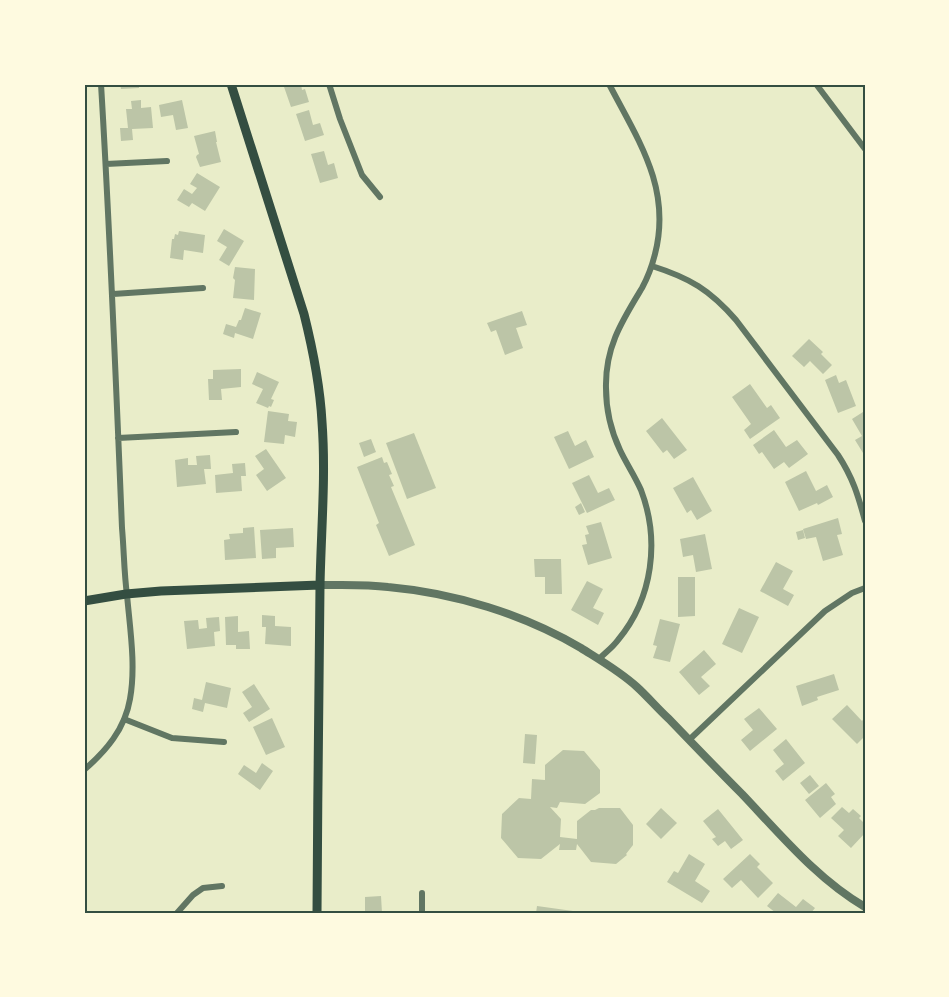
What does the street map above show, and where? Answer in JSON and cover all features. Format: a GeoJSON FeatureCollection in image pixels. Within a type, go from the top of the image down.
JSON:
{"type":"FeatureCollection","features":[{"type":"Feature","properties":{"kind":"main road"},"geometry":{"type":"LineString","coordinates":[[231,84],[304,314],[319,388],[323,464],[317,913]]}},
{"type":"Feature","properties":{"kind":"main road"},"geometry":{"type":"LineString","coordinates":[[84,601],[126,594],[320,585]]}},
{"type":"Feature","properties":{"kind":"street"},"geometry":{"type":"LineString","coordinates":[[84,770],[114,739],[130,701],[133,675],[126,594],[101,84]]}},
{"type":"Feature","properties":{"kind":"street"},"geometry":{"type":"LineString","coordinates":[[329,84],[362,175],[380,197]]}},
{"type":"Feature","properties":{"kind":"street"},"geometry":{"type":"LineString","coordinates":[[599,659],[618,640],[634,617],[645,593],[651,565],[652,536],[648,511],[613,433],[606,387],[608,362],[615,335],[644,285],[652,266],[659,242],[661,220],[656,180],[646,154],[609,84]]}},
{"type":"Feature","properties":{"kind":"street"},"geometry":{"type":"LineString","coordinates":[[816,84],[865,149]]}},
{"type":"Feature","properties":{"kind":"street"},"geometry":{"type":"LineString","coordinates":[[106,164],[167,160]]}},
{"type":"Feature","properties":{"kind":"street"},"geometry":{"type":"LineString","coordinates":[[652,266],[675,273],[693,282],[725,306],[838,455],[858,492],[865,521]]}},
{"type":"Feature","properties":{"kind":"street"},"geometry":{"type":"LineString","coordinates":[[112,294],[203,288]]}},
{"type":"Feature","properties":{"kind":"street"},"geometry":{"type":"LineString","coordinates":[[118,438],[236,432]]}},
{"type":"Feature","properties":{"kind":"street"},"geometry":{"type":"LineString","coordinates":[[320,585],[388,586],[465,600],[498,610],[567,640],[637,686],[809,863],[850,898],[865,907]]}},
{"type":"Feature","properties":{"kind":"street"},"geometry":{"type":"LineString","coordinates":[[689,740],[825,610],[852,593],[865,588]]}},
{"type":"Feature","properties":{"kind":"street"},"geometry":{"type":"LineString","coordinates":[[124,719],[172,738],[224,742]]}},
{"type":"Feature","properties":{"kind":"street"},"geometry":{"type":"LineString","coordinates":[[177,913],[193,895],[203,888],[222,886]]}},
{"type":"Feature","properties":{"kind":"street"},"geometry":{"type":"LineString","coordinates":[[422,893],[422,913]]}},
{"type":"Feature","properties":{"kind":"building"},"geometry":{"type":"Polygon","coordinates":[[[120,84],[139,84],[139,88],[121,89],[120,84]]]}},
{"type":"Feature","properties":{"kind":"building"},"geometry":{"type":"Polygon","coordinates":[[[283,84],[301,84],[309,102],[291,107],[283,84]]]}},
{"type":"Feature","properties":{"kind":"building"},"geometry":{"type":"Polygon","coordinates":[[[141,100],[141,108],[151,107],[153,128],[132,129],[133,140],[121,141],[120,128],[128,128],[126,109],[132,109],[131,101],[141,100]]]}},
{"type":"Feature","properties":{"kind":"building"},"geometry":{"type":"Polygon","coordinates":[[[182,100],[188,128],[176,130],[173,115],[161,117],[159,105],[182,100]]]}},
{"type":"Feature","properties":{"kind":"building"},"geometry":{"type":"Polygon","coordinates":[[[309,110],[313,125],[320,123],[324,135],[305,141],[296,114],[309,110]]]}},
{"type":"Feature","properties":{"kind":"building"},"geometry":{"type":"Polygon","coordinates":[[[215,131],[221,162],[200,167],[196,157],[199,154],[194,136],[215,131]]]}},
{"type":"Feature","properties":{"kind":"building"},"geometry":{"type":"Polygon","coordinates":[[[324,151],[328,165],[334,163],[338,178],[320,183],[311,154],[324,151]]]}},
{"type":"Feature","properties":{"kind":"building"},"geometry":{"type":"Polygon","coordinates":[[[197,173],[220,187],[205,211],[192,203],[189,207],[177,200],[184,189],[192,194],[197,188],[190,184],[197,173]]]}},
{"type":"Feature","properties":{"kind":"building"},"geometry":{"type":"Polygon","coordinates":[[[224,229],[244,241],[229,266],[219,260],[227,247],[217,241],[224,229]]]}},
{"type":"Feature","properties":{"kind":"building"},"geometry":{"type":"Polygon","coordinates":[[[179,231],[205,235],[203,253],[184,250],[183,260],[170,258],[172,239],[175,234],[178,235],[179,231]]]}},
{"type":"Feature","properties":{"kind":"building"},"geometry":{"type":"Polygon","coordinates":[[[235,267],[255,269],[254,300],[233,298],[235,267]]]}},
{"type":"Feature","properties":{"kind":"building"},"geometry":{"type":"Polygon","coordinates":[[[245,308],[261,313],[253,339],[235,333],[234,338],[223,334],[226,324],[236,327],[245,308]]]}},
{"type":"Feature","properties":{"kind":"building"},"geometry":{"type":"Polygon","coordinates":[[[522,311],[527,325],[516,328],[523,348],[505,355],[496,330],[491,332],[487,323],[522,311]]]}},
{"type":"Feature","properties":{"kind":"building"},"geometry":{"type":"Polygon","coordinates":[[[809,339],[823,352],[821,354],[832,365],[823,374],[810,361],[804,367],[792,356],[809,339]]]}},
{"type":"Feature","properties":{"kind":"building"},"geometry":{"type":"Polygon","coordinates":[[[241,369],[241,387],[221,389],[222,400],[209,400],[208,379],[213,379],[213,370],[241,369]]]}},
{"type":"Feature","properties":{"kind":"building"},"geometry":{"type":"Polygon","coordinates":[[[257,372],[279,382],[271,399],[274,400],[271,407],[256,403],[263,389],[252,384],[257,372]]]}},
{"type":"Feature","properties":{"kind":"building"},"geometry":{"type":"Polygon","coordinates":[[[836,375],[839,383],[846,380],[856,406],[838,413],[825,380],[836,375]]]}},
{"type":"Feature","properties":{"kind":"building"},"geometry":{"type":"Polygon","coordinates":[[[750,384],[767,408],[771,405],[780,418],[750,439],[744,430],[751,424],[732,397],[750,384]]]}},
{"type":"Feature","properties":{"kind":"building"},"geometry":{"type":"Polygon","coordinates":[[[268,411],[289,414],[288,421],[297,422],[295,437],[285,435],[284,444],[264,442],[268,411]]]}},
{"type":"Feature","properties":{"kind":"building"},"geometry":{"type":"Polygon","coordinates":[[[863,412],[865,415],[865,452],[863,453],[855,440],[862,436],[852,419],[863,412]]]}},
{"type":"Feature","properties":{"kind":"building"},"geometry":{"type":"Polygon","coordinates":[[[662,418],[687,450],[674,459],[667,450],[663,453],[646,431],[662,418]]]}},
{"type":"Feature","properties":{"kind":"building"},"geometry":{"type":"Polygon","coordinates":[[[774,430],[786,447],[797,440],[808,454],[789,468],[784,462],[774,469],[762,452],[759,454],[753,445],[774,430]]]}},
{"type":"Feature","properties":{"kind":"building"},"geometry":{"type":"Polygon","coordinates":[[[568,431],[575,446],[586,440],[594,457],[569,469],[554,437],[568,431]]]}},
{"type":"Feature","properties":{"kind":"building"},"geometry":{"type":"Polygon","coordinates":[[[414,433],[436,488],[407,499],[386,443],[414,433]]]}},
{"type":"Feature","properties":{"kind":"building"},"geometry":{"type":"Polygon","coordinates":[[[371,439],[376,452],[364,457],[359,443],[371,439]]]}},
{"type":"Feature","properties":{"kind":"building"},"geometry":{"type":"Polygon","coordinates":[[[266,449],[286,478],[267,491],[256,475],[264,469],[255,456],[266,449]]]}},
{"type":"Feature","properties":{"kind":"building"},"geometry":{"type":"Polygon","coordinates":[[[210,455],[211,469],[204,469],[206,484],[177,487],[175,460],[188,458],[188,465],[197,465],[196,456],[210,455]]]}},
{"type":"Feature","properties":{"kind":"building"},"geometry":{"type":"Polygon","coordinates":[[[382,457],[392,474],[389,475],[394,486],[391,487],[415,545],[389,556],[357,467],[382,457]]]}},
{"type":"Feature","properties":{"kind":"building"},"geometry":{"type":"Polygon","coordinates":[[[245,463],[246,476],[241,476],[242,491],[216,493],[215,475],[233,473],[232,464],[245,463]]]}},
{"type":"Feature","properties":{"kind":"building"},"geometry":{"type":"Polygon","coordinates":[[[806,471],[816,491],[827,485],[833,497],[799,511],[785,482],[806,471]]]}},
{"type":"Feature","properties":{"kind":"building"},"geometry":{"type":"Polygon","coordinates":[[[589,475],[598,493],[609,488],[615,500],[587,513],[572,483],[589,475]]]}},
{"type":"Feature","properties":{"kind":"building"},"geometry":{"type":"Polygon","coordinates":[[[693,477],[712,511],[697,520],[691,510],[687,513],[673,488],[693,477]]]}},
{"type":"Feature","properties":{"kind":"building"},"geometry":{"type":"Polygon","coordinates":[[[581,503],[585,512],[579,515],[575,507],[581,503]]]}},
{"type":"Feature","properties":{"kind":"building"},"geometry":{"type":"Polygon","coordinates":[[[838,518],[842,534],[837,535],[843,555],[823,561],[816,537],[806,539],[803,529],[838,518]]]}},
{"type":"Feature","properties":{"kind":"building"},"geometry":{"type":"Polygon","coordinates":[[[601,522],[612,558],[588,565],[582,545],[587,544],[585,535],[589,534],[586,526],[601,522]]]}},
{"type":"Feature","properties":{"kind":"building"},"geometry":{"type":"Polygon","coordinates":[[[254,527],[256,558],[225,560],[224,540],[230,539],[229,534],[243,533],[243,528],[254,527]]]}},
{"type":"Feature","properties":{"kind":"building"},"geometry":{"type":"Polygon","coordinates":[[[293,528],[294,547],[276,548],[276,558],[262,559],[260,530],[293,528]]]}},
{"type":"Feature","properties":{"kind":"building"},"geometry":{"type":"Polygon","coordinates":[[[803,530],[805,538],[798,540],[796,532],[803,530]]]}},
{"type":"Feature","properties":{"kind":"building"},"geometry":{"type":"Polygon","coordinates":[[[705,534],[712,569],[696,572],[693,555],[683,557],[680,539],[705,534]]]}},
{"type":"Feature","properties":{"kind":"building"},"geometry":{"type":"Polygon","coordinates":[[[534,559],[561,559],[562,594],[545,594],[545,577],[535,577],[534,559]]]}},
{"type":"Feature","properties":{"kind":"building"},"geometry":{"type":"Polygon","coordinates":[[[776,562],[793,571],[783,589],[794,595],[788,606],[760,591],[776,562]]]}},
{"type":"Feature","properties":{"kind":"building"},"geometry":{"type":"Polygon","coordinates":[[[678,577],[695,577],[695,616],[678,617],[678,577]]]}},
{"type":"Feature","properties":{"kind":"building"},"geometry":{"type":"Polygon","coordinates":[[[587,581],[603,589],[593,608],[604,613],[598,625],[571,610],[587,581]]]}},
{"type":"Feature","properties":{"kind":"building"},"geometry":{"type":"Polygon","coordinates":[[[739,608],[759,617],[742,653],[722,644],[739,608]]]}},
{"type":"Feature","properties":{"kind":"building"},"geometry":{"type":"Polygon","coordinates":[[[262,615],[275,616],[275,626],[291,627],[291,646],[265,644],[266,627],[262,627],[262,615]]]}},
{"type":"Feature","properties":{"kind":"building"},"geometry":{"type":"Polygon","coordinates":[[[238,616],[238,632],[249,631],[250,649],[236,649],[236,645],[226,645],[225,617],[238,616]]]}},
{"type":"Feature","properties":{"kind":"building"},"geometry":{"type":"Polygon","coordinates":[[[219,617],[220,631],[214,632],[215,646],[187,649],[184,621],[198,620],[199,629],[207,628],[206,618],[219,617]]]}},
{"type":"Feature","properties":{"kind":"building"},"geometry":{"type":"Polygon","coordinates":[[[660,619],[680,624],[670,662],[653,658],[657,646],[653,645],[660,619]]]}},
{"type":"Feature","properties":{"kind":"building"},"geometry":{"type":"Polygon","coordinates":[[[704,650],[716,664],[701,677],[710,686],[699,695],[679,672],[704,650]]]}},
{"type":"Feature","properties":{"kind":"building"},"geometry":{"type":"Polygon","coordinates":[[[834,674],[839,690],[817,697],[818,700],[802,706],[796,686],[834,674]]]}},
{"type":"Feature","properties":{"kind":"building"},"geometry":{"type":"Polygon","coordinates":[[[206,682],[231,688],[227,708],[205,703],[203,712],[192,709],[194,698],[202,700],[206,682]]]}},
{"type":"Feature","properties":{"kind":"building"},"geometry":{"type":"Polygon","coordinates":[[[254,684],[270,709],[249,722],[243,713],[252,707],[242,692],[254,684]]]}},
{"type":"Feature","properties":{"kind":"building"},"geometry":{"type":"Polygon","coordinates":[[[847,705],[862,721],[865,717],[865,736],[857,744],[832,719],[847,705]]]}},
{"type":"Feature","properties":{"kind":"building"},"geometry":{"type":"Polygon","coordinates":[[[759,708],[777,729],[750,751],[741,740],[753,730],[744,719],[759,708]]]}},
{"type":"Feature","properties":{"kind":"building"},"geometry":{"type":"Polygon","coordinates":[[[272,718],[285,747],[266,755],[253,727],[272,718]]]}},
{"type":"Feature","properties":{"kind":"building"},"geometry":{"type":"Polygon","coordinates":[[[525,734],[537,735],[535,764],[523,763],[525,734]]]}},
{"type":"Feature","properties":{"kind":"building"},"geometry":{"type":"Polygon","coordinates":[[[786,739],[805,763],[783,781],[775,771],[784,764],[773,750],[786,739]]]}},
{"type":"Feature","properties":{"kind":"building"},"geometry":{"type":"Polygon","coordinates":[[[563,750],[584,751],[600,770],[600,793],[585,804],[560,802],[557,808],[550,807],[561,819],[560,837],[577,839],[577,821],[591,810],[620,808],[633,825],[633,845],[627,855],[616,864],[591,862],[577,844],[576,850],[559,850],[560,844],[541,859],[518,858],[501,838],[502,814],[519,798],[531,799],[532,779],[545,780],[545,765],[563,750]]]}},
{"type":"Feature","properties":{"kind":"building"},"geometry":{"type":"Polygon","coordinates":[[[262,763],[273,771],[260,790],[238,774],[244,765],[256,773],[262,763]]]}},
{"type":"Feature","properties":{"kind":"building"},"geometry":{"type":"Polygon","coordinates":[[[810,775],[819,786],[809,794],[800,783],[810,775]]]}},
{"type":"Feature","properties":{"kind":"building"},"geometry":{"type":"Polygon","coordinates":[[[826,783],[835,794],[831,797],[836,804],[820,818],[805,800],[826,783]]]}},
{"type":"Feature","properties":{"kind":"building"},"geometry":{"type":"Polygon","coordinates":[[[842,807],[849,813],[853,809],[861,816],[859,818],[865,824],[865,833],[851,848],[838,836],[844,830],[831,818],[842,807]]]}},
{"type":"Feature","properties":{"kind":"building"},"geometry":{"type":"Polygon","coordinates":[[[661,808],[677,823],[661,839],[646,824],[661,808]]]}},
{"type":"Feature","properties":{"kind":"building"},"geometry":{"type":"Polygon","coordinates":[[[718,809],[743,840],[731,849],[725,841],[718,846],[712,839],[716,837],[703,821],[718,809]]]}},
{"type":"Feature","properties":{"kind":"building"},"geometry":{"type":"Polygon","coordinates":[[[689,854],[705,864],[695,881],[710,891],[702,903],[667,882],[674,871],[678,873],[689,854]]]}},
{"type":"Feature","properties":{"kind":"building"},"geometry":{"type":"Polygon","coordinates":[[[750,854],[760,864],[757,867],[773,883],[758,898],[741,880],[732,888],[723,879],[750,854]]]}},
{"type":"Feature","properties":{"kind":"building"},"geometry":{"type":"Polygon","coordinates":[[[778,893],[796,907],[803,899],[815,908],[811,913],[776,913],[767,906],[778,893]]]}},
{"type":"Feature","properties":{"kind":"building"},"geometry":{"type":"Polygon","coordinates":[[[381,896],[382,913],[365,913],[365,897],[381,896]]]}},
{"type":"Feature","properties":{"kind":"building"},"geometry":{"type":"Polygon","coordinates":[[[537,906],[573,911],[573,913],[536,913],[537,906]]]}}]}
